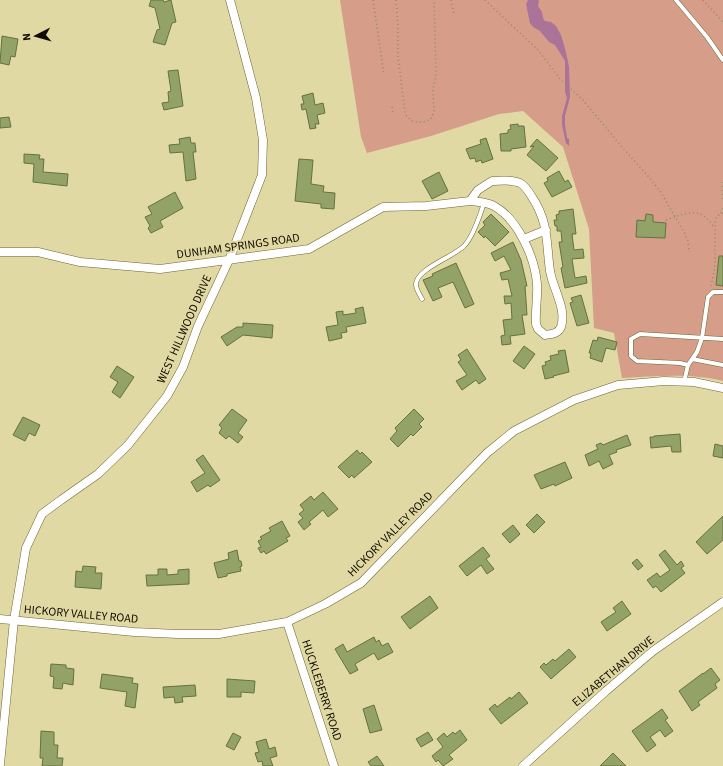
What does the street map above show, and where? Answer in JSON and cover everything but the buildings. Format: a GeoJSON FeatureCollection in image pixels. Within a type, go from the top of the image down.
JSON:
{"type":"FeatureCollection","features":[{"type":"Feature","properties":{"kind":"street","name":"WEST HILLWOOD DRIVE"},"geometry":{"type":"LineString","coordinates":[[0,764],[14,620],[26,548],[42,514],[98,474],[128,445],[167,396],[183,366],[198,326],[229,260],[262,175],[263,140],[256,98],[230,0]]}},
{"type":"Feature","properties":{"kind":"street"},"geometry":{"type":"LineString","coordinates":[[470,201],[478,190],[492,182],[510,181],[520,183],[537,204],[546,230],[524,239]]}},
{"type":"Feature","properties":{"kind":"street","name":"DUNHAM SPRINGS ROAD"},"geometry":{"type":"LineString","coordinates":[[0,252],[38,252],[80,262],[160,269],[309,248],[383,207],[426,206],[470,201],[484,203],[502,212],[524,239],[533,262],[537,285],[535,315],[536,324],[538,329],[545,335],[554,334],[560,330],[562,323],[562,311],[554,289],[550,270],[546,230]]}},
{"type":"Feature","properties":{"kind":"street","name":"HICKORY VALLEY ROAD"},"geometry":{"type":"LineString","coordinates":[[0,619],[134,632],[178,634],[219,634],[287,622],[325,604],[361,583],[486,453],[514,431],[574,400],[618,386],[664,381],[694,382],[723,388]]}},
{"type":"Feature","properties":{"kind":"street","name":"ELIZABETHAN DRIVE"},"geometry":{"type":"LineString","coordinates":[[523,766],[650,654],[723,602]]}},
{"type":"Feature","properties":{"kind":"street","name":"HUCKLEBERRY ROAD"},"geometry":{"type":"LineString","coordinates":[[287,622],[334,766]]}},
{"type":"Feature","properties":{"kind":"lane"},"geometry":{"type":"LineString","coordinates":[[676,0],[707,37],[723,60]]}},
{"type":"Feature","properties":{"kind":"lane"},"geometry":{"type":"LineString","coordinates":[[422,299],[416,284],[417,279],[423,272],[465,246],[478,220],[484,203]]}},
{"type":"Feature","properties":{"kind":"lane"},"geometry":{"type":"LineString","coordinates":[[684,382],[688,365],[697,352],[702,338],[708,297],[713,292],[723,292]]}},
{"type":"Feature","properties":{"kind":"lane"},"geometry":{"type":"LineString","coordinates":[[688,365],[680,363],[637,361],[631,356],[631,339],[640,334],[723,339]]}},
{"type":"Feature","properties":{"kind":"lane"},"geometry":{"type":"LineString","coordinates":[[692,360],[723,365]]}},
{"type":"Feature","properties":{"kind":"path"},"geometry":{"type":"LineString","coordinates":[[373,0],[384,76]]}},
{"type":"Feature","properties":{"kind":"path"},"geometry":{"type":"LineString","coordinates":[[396,0],[398,56],[405,113],[409,119],[418,122],[431,119],[434,111],[433,90],[436,74],[436,59],[434,0]]}},
{"type":"Feature","properties":{"kind":"path"},"geometry":{"type":"LineString","coordinates":[[451,0],[454,14]]}},
{"type":"Feature","properties":{"kind":"path"},"geometry":{"type":"LineString","coordinates":[[485,0],[538,50],[552,68],[648,176],[660,191],[684,232],[688,241],[689,250]]}},
{"type":"Feature","properties":{"kind":"path"},"geometry":{"type":"LineString","coordinates":[[703,0],[723,22]]}},
{"type":"Feature","properties":{"kind":"path"},"geometry":{"type":"LineString","coordinates":[[392,107],[393,114]]}},
{"type":"Feature","properties":{"kind":"path"},"geometry":{"type":"LineString","coordinates":[[723,182],[723,199]]}},
{"type":"Feature","properties":{"kind":"path"},"geometry":{"type":"LineString","coordinates":[[708,297],[715,267],[714,228],[717,216],[722,213],[723,208]]}},
{"type":"Feature","properties":{"kind":"path"},"geometry":{"type":"LineString","coordinates":[[666,220],[686,213],[700,213],[708,218],[714,228]]}},
{"type":"Feature","properties":{"kind":"shaded area"},"geometry":{"type":"Polygon","coordinates":[[[340,0],[723,0],[723,381],[711,378],[686,376],[622,378],[614,333],[594,328],[589,229],[563,147],[523,111],[499,114],[431,136],[367,153],[361,137],[340,0]]]}},
{"type":"Feature","properties":{"kind":"shaded area"},"geometry":{"type":"Polygon","coordinates":[[[528,0],[539,0],[538,6],[542,12],[543,18],[545,21],[551,22],[556,26],[561,35],[566,52],[569,67],[570,97],[565,116],[565,125],[567,138],[569,139],[569,146],[566,143],[562,125],[562,116],[567,98],[565,92],[565,61],[555,45],[549,42],[540,31],[533,27],[530,23],[526,4],[528,0]]]}}]}
